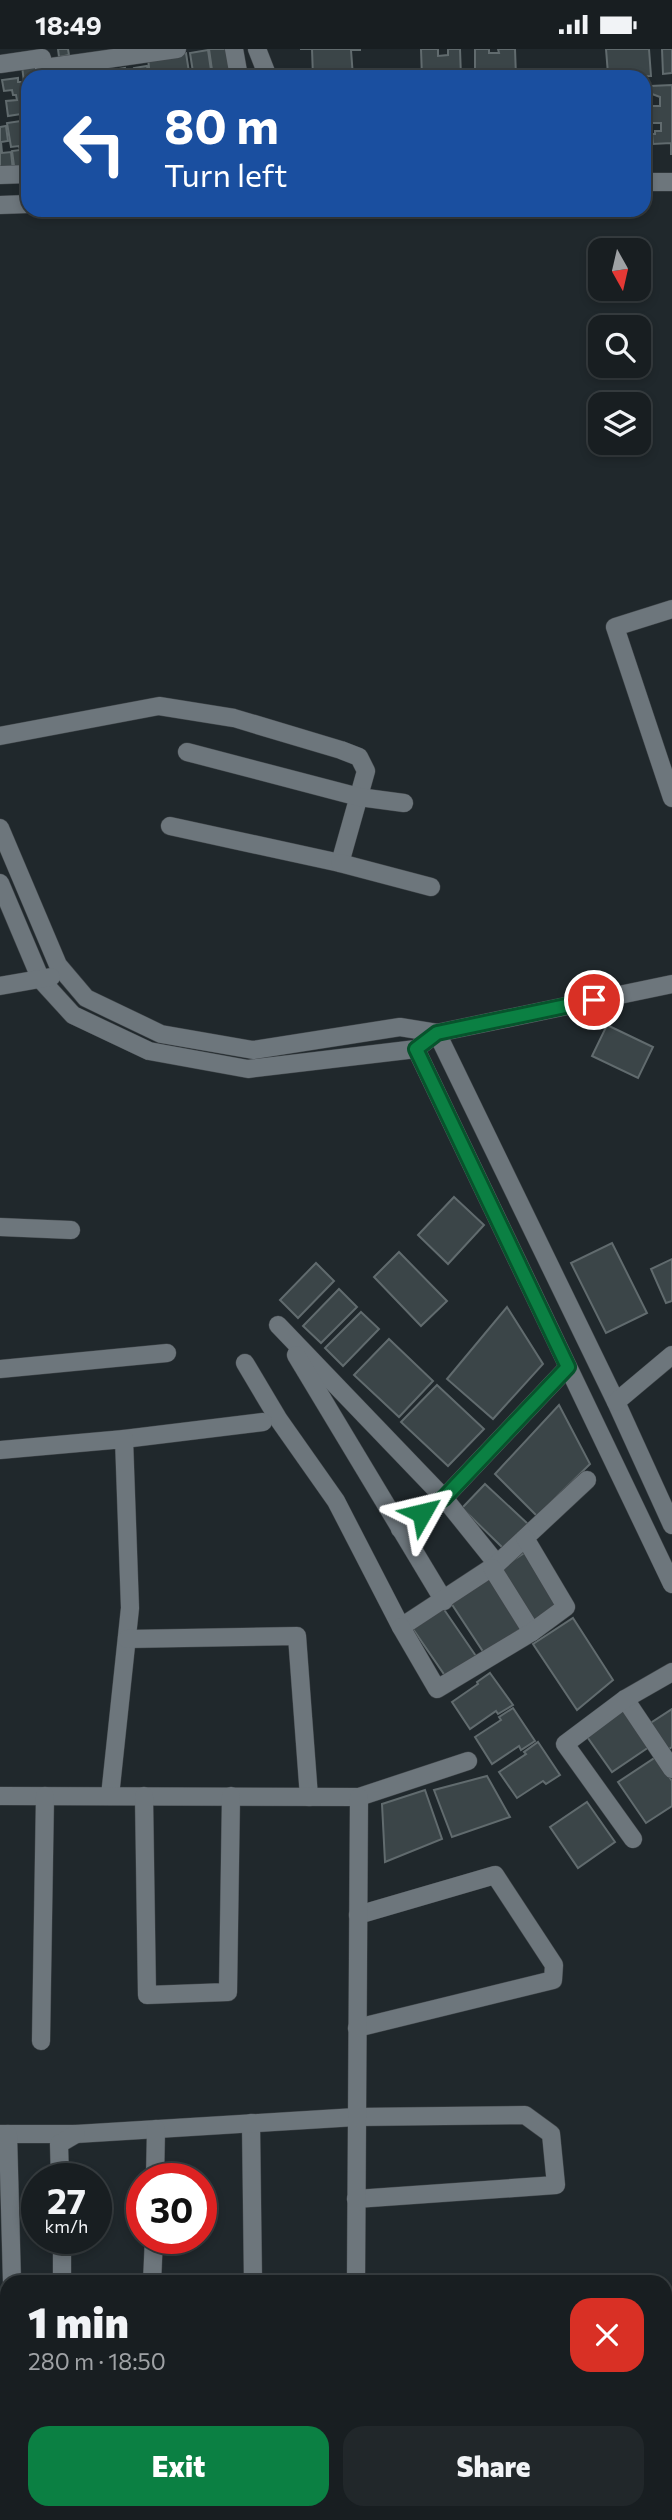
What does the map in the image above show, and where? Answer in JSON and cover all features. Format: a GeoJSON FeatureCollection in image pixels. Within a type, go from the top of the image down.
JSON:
{"type":"FeatureCollection","features":[{"type":"Feature","properties":{"kind":"street"},"geometry":{"type":"LineString","coordinates":[[0,64],[43,63],[177,49]]}},
{"type":"Feature","properties":{"kind":"street"},"geometry":{"type":"LineString","coordinates":[[234,49],[238,70]]}},
{"type":"Feature","properties":{"kind":"street"},"geometry":{"type":"LineString","coordinates":[[257,49],[265,70]]}},
{"type":"Feature","properties":{"kind":"street"},"geometry":{"type":"LineString","coordinates":[[0,175],[21,174]]}},
{"type":"Feature","properties":{"kind":"street"},"geometry":{"type":"LineString","coordinates":[[651,182],[672,181]]}},
{"type":"Feature","properties":{"kind":"street"},"geometry":{"type":"LineString","coordinates":[[0,205],[21,204]]}},
{"type":"Feature","properties":{"kind":"street"},"geometry":{"type":"LineString","coordinates":[[672,609],[615,627],[672,798]]}},
{"type":"Feature","properties":{"kind":"street"},"geometry":{"type":"LineString","coordinates":[[0,736],[159,706],[234,718],[341,750],[359,757],[366,771],[340,863]]}},
{"type":"Feature","properties":{"kind":"street"},"geometry":{"type":"LineString","coordinates":[[187,752],[359,797],[404,803]]}},
{"type":"Feature","properties":{"kind":"street"},"geometry":{"type":"LineString","coordinates":[[170,826],[340,863],[431,887]]}},
{"type":"Feature","properties":{"kind":"street"},"geometry":{"type":"LineString","coordinates":[[0,828],[58,965],[86,998],[160,1034],[253,1050],[400,1027],[437,1033],[672,984]]}},
{"type":"Feature","properties":{"kind":"street"},"geometry":{"type":"LineString","coordinates":[[0,883],[41,980],[73,1015],[149,1051],[248,1069],[416,1049],[437,1033]]}},
{"type":"Feature","properties":{"kind":"street"},"geometry":{"type":"LineString","coordinates":[[0,986],[41,980],[64,972]]}},
{"type":"Feature","properties":{"kind":"street"},"geometry":{"type":"LineString","coordinates":[[437,1033],[616,1402],[672,1525]]}},
{"type":"Feature","properties":{"kind":"street"},"geometry":{"type":"LineString","coordinates":[[416,1049],[672,1584]]}},
{"type":"Feature","properties":{"kind":"street"},"geometry":{"type":"LineString","coordinates":[[0,1227],[71,1230]]}},
{"type":"Feature","properties":{"kind":"street"},"geometry":{"type":"LineString","coordinates":[[443,1601],[278,1325],[444,1498],[495,1566],[532,1632]]}},
{"type":"Feature","properties":{"kind":"street"},"geometry":{"type":"LineString","coordinates":[[0,1369],[167,1353]]}},
{"type":"Feature","properties":{"kind":"street"},"geometry":{"type":"LineString","coordinates":[[616,1402],[672,1355]]}},
{"type":"Feature","properties":{"kind":"street"},"geometry":{"type":"LineString","coordinates":[[245,1363],[279,1419],[337,1501],[401,1627],[437,1689],[532,1632],[566,1607],[525,1538]]}},
{"type":"Feature","properties":{"kind":"street"},"geometry":{"type":"LineString","coordinates":[[400,1529],[444,1498],[568,1367]]}},
{"type":"Feature","properties":{"kind":"street"},"geometry":{"type":"LineString","coordinates":[[0,1450],[124,1439],[263,1422]]}},
{"type":"Feature","properties":{"kind":"street"},"geometry":{"type":"LineString","coordinates":[[110,1796],[130,1608],[124,1439]]}},
{"type":"Feature","properties":{"kind":"street"},"geometry":{"type":"LineString","coordinates":[[401,1627],[495,1566],[587,1480]]}},
{"type":"Feature","properties":{"kind":"street"},"geometry":{"type":"LineString","coordinates":[[127,1639],[297,1636],[309,1797]]}},
{"type":"Feature","properties":{"kind":"street"},"geometry":{"type":"LineString","coordinates":[[633,1839],[565,1744],[625,1699],[672,1672]]}},
{"type":"Feature","properties":{"kind":"street"},"geometry":{"type":"LineString","coordinates":[[625,1699],[672,1769]]}},
{"type":"Feature","properties":{"kind":"street"},"geometry":{"type":"LineString","coordinates":[[0,1795],[359,1797],[468,1761]]}},
{"type":"Feature","properties":{"kind":"street"},"geometry":{"type":"LineString","coordinates":[[41,2041],[45,1796]]}},
{"type":"Feature","properties":{"kind":"street"},"geometry":{"type":"LineString","coordinates":[[144,1796],[147,1995],[228,1992],[231,1797]]}},
{"type":"Feature","properties":{"kind":"street"},"geometry":{"type":"LineString","coordinates":[[356,2275],[359,1797]]}},
{"type":"Feature","properties":{"kind":"street"},"geometry":{"type":"LineString","coordinates":[[357,2028],[553,1980],[554,1965],[495,1875],[358,1915]]}},
{"type":"Feature","properties":{"kind":"street"},"geometry":{"type":"LineString","coordinates":[[12,2275],[4,2134],[76,2134],[356,2117],[525,2115],[551,2134],[556,2185],[356,2199]]}},
{"type":"Feature","properties":{"kind":"street"},"geometry":{"type":"LineString","coordinates":[[251,2123],[253,2275]]}},
{"type":"Feature","properties":{"kind":"street"},"geometry":{"type":"LineString","coordinates":[[155,2163],[156,2129]]}},
{"type":"Feature","properties":{"kind":"street"},"geometry":{"type":"LineString","coordinates":[[60,2163],[59,2144],[76,2134]]}},
{"type":"Feature","properties":{"kind":"street"},"geometry":{"type":"LineString","coordinates":[[62,2254],[62,2275]]}},
{"type":"Feature","properties":{"kind":"street"},"geometry":{"type":"LineString","coordinates":[[152,2275],[153,2254]]}},
{"type":"Feature","properties":{"kind":"building"},"geometry":{"type":"Polygon","coordinates":[[[58,49],[68,49],[69,55],[59,57],[58,49]]]}},
{"type":"Feature","properties":{"kind":"building"},"geometry":{"type":"Polygon","coordinates":[[[209,49],[232,49],[236,70],[212,70],[209,49]]]}},
{"type":"Feature","properties":{"kind":"building"},"geometry":{"type":"Polygon","coordinates":[[[312,49],[360,49],[351,50],[352,70],[313,70],[312,49]]]}},
{"type":"Feature","properties":{"kind":"building"},"geometry":{"type":"Polygon","coordinates":[[[421,49],[438,49],[438,56],[448,55],[448,49],[460,49],[461,70],[422,70],[421,49]]]}},
{"type":"Feature","properties":{"kind":"building"},"geometry":{"type":"Polygon","coordinates":[[[475,49],[489,49],[489,53],[499,53],[498,49],[515,49],[516,70],[475,70],[475,49]]]}},
{"type":"Feature","properties":{"kind":"building"},"geometry":{"type":"Polygon","coordinates":[[[606,49],[649,49],[651,70],[608,70],[606,49]]]}},
{"type":"Feature","properties":{"kind":"building"},"geometry":{"type":"Polygon","coordinates":[[[662,49],[672,49],[672,73],[663,74],[662,49]]]}},
{"type":"Feature","properties":{"kind":"building"},"geometry":{"type":"Polygon","coordinates":[[[208,50],[211,70],[193,70],[190,53],[208,50]]]}},
{"type":"Feature","properties":{"kind":"building"},"geometry":{"type":"Polygon","coordinates":[[[186,53],[189,70],[149,70],[148,58],[186,53]]]}},
{"type":"Feature","properties":{"kind":"building"},"geometry":{"type":"Polygon","coordinates":[[[41,63],[42,70],[22,70],[22,66],[41,63]]]}},
{"type":"Feature","properties":{"kind":"building"},"geometry":{"type":"Polygon","coordinates":[[[147,66],[148,70],[134,70],[147,66]]]}},
{"type":"Feature","properties":{"kind":"building"},"geometry":{"type":"Polygon","coordinates":[[[18,78],[18,82],[21,82],[21,114],[8,116],[6,101],[17,100],[12,90],[4,91],[2,80],[18,78]]]}},
{"type":"Feature","properties":{"kind":"building"},"geometry":{"type":"Polygon","coordinates":[[[672,85],[672,154],[671,143],[653,144],[652,134],[661,131],[661,123],[651,123],[651,106],[660,106],[660,97],[652,94],[651,86],[672,85]]]}},
{"type":"Feature","properties":{"kind":"building"},"geometry":{"type":"Polygon","coordinates":[[[21,121],[21,172],[15,173],[12,151],[20,150],[19,146],[11,147],[7,123],[21,121]]]}},
{"type":"Feature","properties":{"kind":"building"},"geometry":{"type":"Polygon","coordinates":[[[6,126],[8,141],[1,142],[2,153],[11,152],[13,171],[0,173],[0,127],[6,126]]]}},
{"type":"Feature","properties":{"kind":"building"},"geometry":{"type":"Polygon","coordinates":[[[607,1025],[653,1047],[638,1078],[592,1056],[607,1025]]]}},
{"type":"Feature","properties":{"kind":"building"},"geometry":{"type":"Polygon","coordinates":[[[454,1197],[484,1225],[448,1264],[418,1235],[454,1197]]]}},
{"type":"Feature","properties":{"kind":"building"},"geometry":{"type":"Polygon","coordinates":[[[612,1243],[647,1313],[606,1333],[571,1263],[612,1243]]]}},
{"type":"Feature","properties":{"kind":"building"},"geometry":{"type":"Polygon","coordinates":[[[399,1252],[447,1301],[421,1326],[374,1277],[399,1252]]]}},
{"type":"Feature","properties":{"kind":"building"},"geometry":{"type":"Polygon","coordinates":[[[672,1259],[672,1301],[666,1303],[651,1269],[672,1259]]]}},
{"type":"Feature","properties":{"kind":"building"},"geometry":{"type":"Polygon","coordinates":[[[316,1263],[334,1281],[298,1318],[280,1300],[316,1263]]]}},
{"type":"Feature","properties":{"kind":"building"},"geometry":{"type":"Polygon","coordinates":[[[339,1289],[357,1307],[321,1343],[303,1326],[339,1289]]]}},
{"type":"Feature","properties":{"kind":"building"},"geometry":{"type":"Polygon","coordinates":[[[507,1307],[543,1364],[493,1419],[447,1379],[507,1307]]]}},
{"type":"Feature","properties":{"kind":"building"},"geometry":{"type":"Polygon","coordinates":[[[361,1312],[379,1329],[343,1366],[325,1348],[361,1312]]]}},
{"type":"Feature","properties":{"kind":"building"},"geometry":{"type":"Polygon","coordinates":[[[389,1339],[433,1381],[399,1417],[354,1375],[389,1339]]]}},
{"type":"Feature","properties":{"kind":"building"},"geometry":{"type":"Polygon","coordinates":[[[437,1385],[484,1429],[448,1466],[401,1422],[437,1385]]]}},
{"type":"Feature","properties":{"kind":"building"},"geometry":{"type":"Polygon","coordinates":[[[559,1405],[590,1464],[537,1516],[495,1474],[559,1405]]]}},
{"type":"Feature","properties":{"kind":"building"},"geometry":{"type":"Polygon","coordinates":[[[485,1484],[528,1524],[504,1549],[462,1508],[485,1484]]]}},
{"type":"Feature","properties":{"kind":"building"},"geometry":{"type":"Polygon","coordinates":[[[529,1550],[564,1601],[533,1621],[498,1570],[529,1550]]]}},
{"type":"Feature","properties":{"kind":"building"},"geometry":{"type":"Polygon","coordinates":[[[489,1578],[522,1628],[484,1653],[451,1603],[489,1578]]]}},
{"type":"Feature","properties":{"kind":"building"},"geometry":{"type":"Polygon","coordinates":[[[443,1608],[478,1659],[448,1680],[413,1629],[443,1608]]]}},
{"type":"Feature","properties":{"kind":"building"},"geometry":{"type":"Polygon","coordinates":[[[573,1618],[613,1680],[577,1710],[533,1644],[573,1618]]]}},
{"type":"Feature","properties":{"kind":"building"},"geometry":{"type":"Polygon","coordinates":[[[490,1673],[513,1705],[498,1714],[496,1711],[470,1729],[452,1702],[490,1673]]]}},
{"type":"Feature","properties":{"kind":"building"},"geometry":{"type":"Polygon","coordinates":[[[621,1706],[649,1747],[612,1772],[583,1731],[621,1706]]]}},
{"type":"Feature","properties":{"kind":"building"},"geometry":{"type":"Polygon","coordinates":[[[513,1708],[535,1741],[521,1750],[519,1746],[492,1764],[475,1737],[501,1720],[499,1717],[513,1708]]]}},
{"type":"Feature","properties":{"kind":"building"},"geometry":{"type":"Polygon","coordinates":[[[672,1709],[672,1747],[667,1750],[649,1724],[672,1709]]]}},
{"type":"Feature","properties":{"kind":"building"},"geometry":{"type":"Polygon","coordinates":[[[538,1742],[560,1775],[546,1784],[543,1781],[517,1798],[499,1772],[526,1754],[524,1752],[538,1742]]]}},
{"type":"Feature","properties":{"kind":"building"},"geometry":{"type":"Polygon","coordinates":[[[656,1757],[672,1781],[672,1806],[646,1823],[618,1782],[656,1757]]]}},
{"type":"Feature","properties":{"kind":"building"},"geometry":{"type":"Polygon","coordinates":[[[487,1776],[510,1817],[452,1837],[434,1790],[487,1776]]]}},
{"type":"Feature","properties":{"kind":"building"},"geometry":{"type":"Polygon","coordinates":[[[425,1790],[442,1839],[385,1862],[382,1804],[425,1790]]]}},
{"type":"Feature","properties":{"kind":"building"},"geometry":{"type":"Polygon","coordinates":[[[587,1802],[615,1842],[578,1868],[550,1827],[587,1802]]]}},
{"type":"Feature","properties":{"kind":"route"},"geometry":{"type":"LineString","coordinates":[[422,1513],[444,1498],[568,1367],[416,1049],[437,1033],[594,1000]]}}]}
